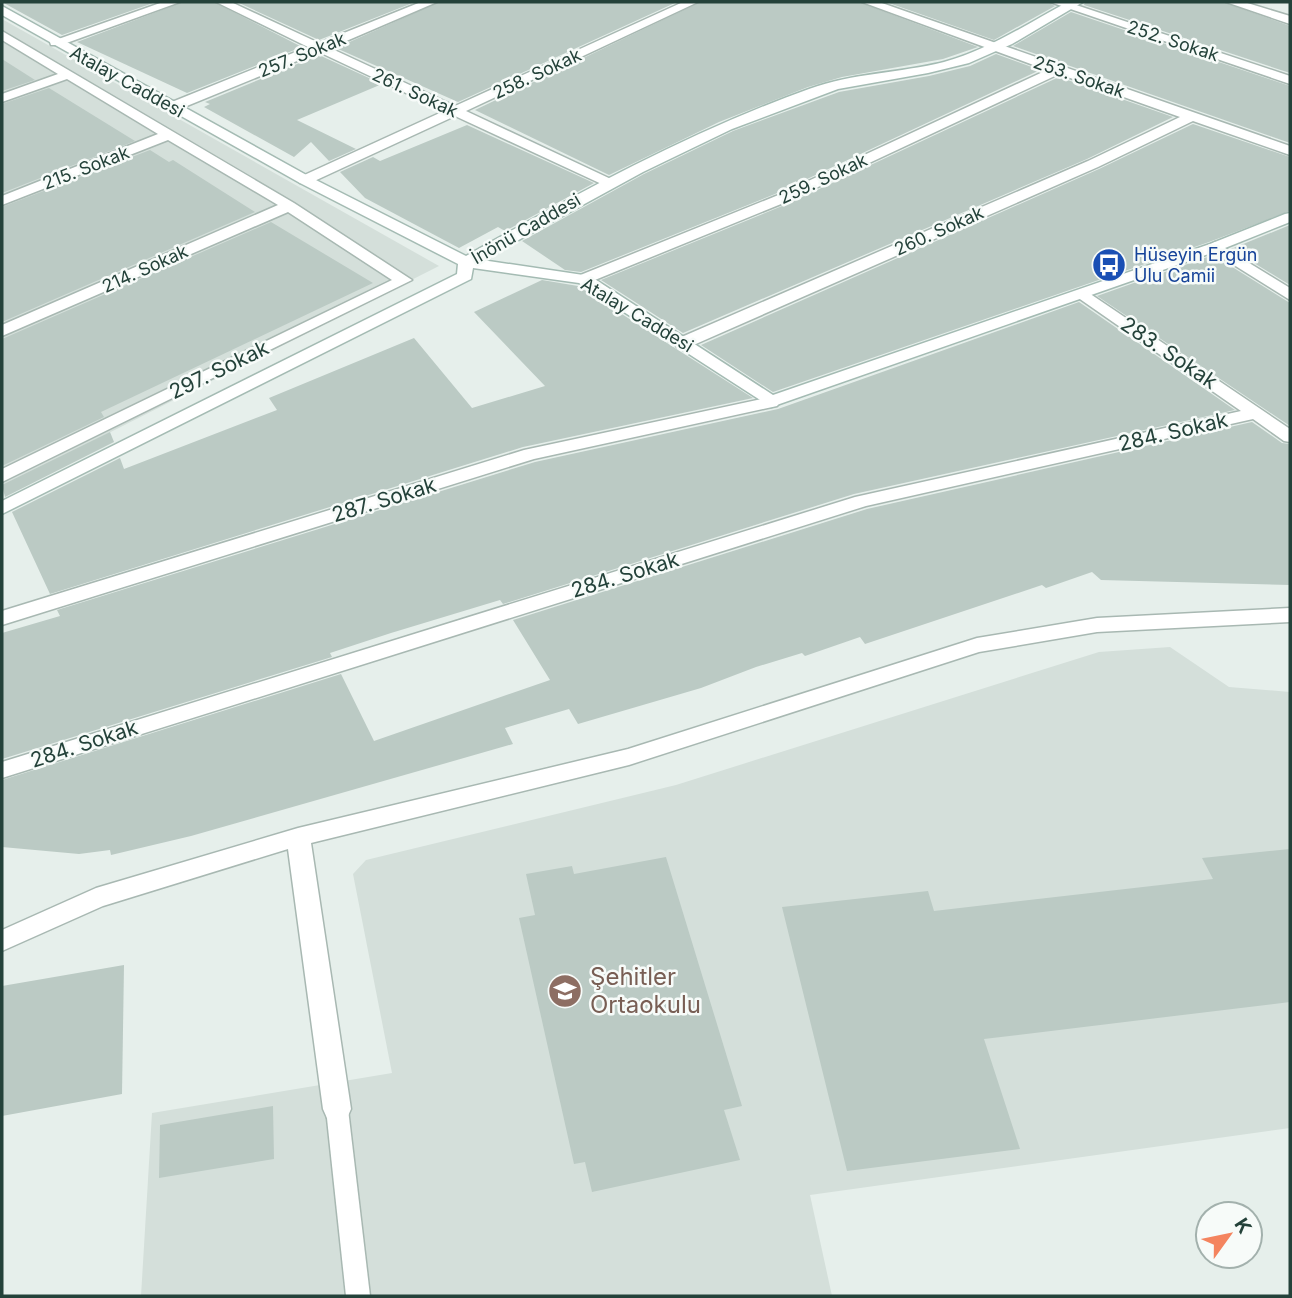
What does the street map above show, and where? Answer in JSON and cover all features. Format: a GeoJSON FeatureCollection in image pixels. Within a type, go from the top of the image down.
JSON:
{"type":"FeatureCollection","features":[{"type":"Feature","properties":{"kind":"street"},"geometry":{"type":"LineString","coordinates":[[56,42],[174,2]]}},
{"type":"Feature","properties":{"kind":"street","name":"261. Sokak"},"geometry":{"type":"LineString","coordinates":[[222,2],[608,183]]}},
{"type":"Feature","properties":{"kind":"street","name":"257. Sokak"},"geometry":{"type":"LineString","coordinates":[[172,107],[431,2]]}},
{"type":"Feature","properties":{"kind":"street","name":"258. Sokak"},"geometry":{"type":"LineString","coordinates":[[304,180],[692,2]]}},
{"type":"Feature","properties":{"kind":"street","name":"253. Sokak"},"geometry":{"type":"LineString","coordinates":[[868,2],[1290,151]]}},
{"type":"Feature","properties":{"kind":"street"},"geometry":{"type":"LineString","coordinates":[[1232,2],[1290,20]]}},
{"type":"Feature","properties":{"kind":"street","name":"İnönü Caddesi"},"geometry":{"type":"LineString","coordinates":[[2,508],[466,276],[466,262],[608,183],[705,136],[821,89],[928,70],[964,60],[994,48],[1067,3]]}},
{"type":"Feature","properties":{"kind":"street","name":"252. Sokak"},"geometry":{"type":"LineString","coordinates":[[1067,3],[1290,80]]}},
{"type":"Feature","properties":{"kind":"street","name":"Atalay Caddesi"},"geometry":{"type":"LineString","coordinates":[[2,10],[304,180],[466,262],[584,279],[771,402]]}},
{"type":"Feature","properties":{"kind":"street"},"geometry":{"type":"LineString","coordinates":[[2,35],[289,206]]}},
{"type":"Feature","properties":{"kind":"street","name":"259. Sokak"},"geometry":{"type":"LineString","coordinates":[[584,279],[780,199],[1057,70]]}},
{"type":"Feature","properties":{"kind":"street"},"geometry":{"type":"LineString","coordinates":[[2,99],[67,75]]}},
{"type":"Feature","properties":{"kind":"street","name":"260. Sokak"},"geometry":{"type":"LineString","coordinates":[[683,342],[1093,164],[1193,116]]}},
{"type":"Feature","properties":{"kind":"street","name":"215. Sokak"},"geometry":{"type":"LineString","coordinates":[[2,201],[170,134]]}},
{"type":"Feature","properties":{"kind":"street","name":"297. Sokak"},"geometry":{"type":"LineString","coordinates":[[2,476],[404,280],[289,206]]}},
{"type":"Feature","properties":{"kind":"street","name":"214. Sokak"},"geometry":{"type":"LineString","coordinates":[[2,331],[289,206]]}},
{"type":"Feature","properties":{"kind":"street"},"geometry":{"type":"LineString","coordinates":[[771,402],[1215,247],[1290,217]]}},
{"type":"Feature","properties":{"kind":"street"},"geometry":{"type":"LineString","coordinates":[[1215,247],[1290,295]]}},
{"type":"Feature","properties":{"kind":"street","name":"283. Sokak"},"geometry":{"type":"LineString","coordinates":[[1083,294],[1290,436]]}},
{"type":"Feature","properties":{"kind":"street","name":"287. Sokak"},"geometry":{"type":"LineString","coordinates":[[2,618],[530,454],[771,402]]}},
{"type":"Feature","properties":{"kind":"street","name":"284. Sokak"},"geometry":{"type":"LineString","coordinates":[[2,770],[862,501],[1257,413]]}},
{"type":"Feature","properties":{"kind":"street"},"geometry":{"type":"LineString","coordinates":[[2,941],[96,898],[298,837],[629,757],[977,645],[1097,625],[1290,615]]}},
{"type":"Feature","properties":{"kind":"street"},"geometry":{"type":"LineString","coordinates":[[298,837],[337,1109]]}},
{"type":"Feature","properties":{"kind":"lane"},"geometry":{"type":"LineString","coordinates":[[337,1109],[359,1296]]}},
{"type":"Feature","properties":{"kind":"shaded area"},"geometry":{"type":"Polygon","coordinates":[[[2,19],[439,266],[2,487],[2,19]]]}},
{"type":"Feature","properties":{"kind":"shaded area"},"geometry":{"type":"Polygon","coordinates":[[[1170,647],[1229,687],[1290,692],[1290,1128],[810,1195],[832,1296],[141,1296],[152,1113],[392,1073],[353,874],[366,860],[676,785],[1099,652],[1170,647]]]}},
{"type":"Feature","properties":{"kind":"building"},"geometry":{"type":"Polygon","coordinates":[[[2,2],[156,2],[62,35],[2,2]]]}},
{"type":"Feature","properties":{"kind":"building"},"geometry":{"type":"Polygon","coordinates":[[[183,2],[214,2],[302,47],[187,93],[77,42],[183,2]]]}},
{"type":"Feature","properties":{"kind":"building"},"geometry":{"type":"Polygon","coordinates":[[[237,2],[415,2],[319,40],[237,2]]]}},
{"type":"Feature","properties":{"kind":"building"},"geometry":{"type":"Polygon","coordinates":[[[439,2],[677,2],[458,102],[336,48],[439,2]]]}},
{"type":"Feature","properties":{"kind":"building"},"geometry":{"type":"Polygon","coordinates":[[[700,2],[859,2],[978,47],[943,59],[842,77],[808,87],[719,122],[609,175],[475,110],[700,2]]]}},
{"type":"Feature","properties":{"kind":"building"},"geometry":{"type":"Polygon","coordinates":[[[886,2],[1047,2],[1055,6],[994,40],[886,2]]]}},
{"type":"Feature","properties":{"kind":"building"},"geometry":{"type":"Polygon","coordinates":[[[1085,2],[1223,2],[1290,26],[1290,73],[1084,5],[1085,2]]]}},
{"type":"Feature","properties":{"kind":"building"},"geometry":{"type":"Polygon","coordinates":[[[1071,12],[1290,86],[1290,143],[1013,46],[1071,12]]]}},
{"type":"Feature","properties":{"kind":"building"},"geometry":{"type":"Polygon","coordinates":[[[996,54],[1040,70],[775,194],[581,272],[565,270],[522,241],[644,174],[733,131],[839,92],[929,76],[970,66],[996,54]]]}},
{"type":"Feature","properties":{"kind":"building"},"geometry":{"type":"Polygon","coordinates":[[[319,55],[382,84],[297,120],[356,149],[329,161],[311,142],[294,157],[204,107],[210,104],[205,102],[319,55]]]}},
{"type":"Feature","properties":{"kind":"building"},"geometry":{"type":"Polygon","coordinates":[[[2,59],[35,80],[2,91],[2,59]]]}},
{"type":"Feature","properties":{"kind":"building"},"geometry":{"type":"Polygon","coordinates":[[[1059,77],[1173,117],[1087,159],[683,333],[601,280],[787,204],[1059,77]]]}},
{"type":"Feature","properties":{"kind":"building"},"geometry":{"type":"Polygon","coordinates":[[[49,88],[135,141],[2,193],[2,104],[49,88]]]}},
{"type":"Feature","properties":{"kind":"building"},"geometry":{"type":"Polygon","coordinates":[[[1193,124],[1290,157],[1290,211],[1209,242],[773,392],[701,345],[1099,169],[1193,124]]]}},
{"type":"Feature","properties":{"kind":"building"},"geometry":{"type":"Polygon","coordinates":[[[467,125],[594,183],[505,231],[498,227],[459,248],[365,198],[340,172],[373,157],[380,161],[467,125]]]}},
{"type":"Feature","properties":{"kind":"building"},"geometry":{"type":"Polygon","coordinates":[[[150,150],[169,162],[173,160],[255,212],[2,322],[2,207],[150,150]]]}},
{"type":"Feature","properties":{"kind":"building"},"geometry":{"type":"Polygon","coordinates":[[[271,222],[373,283],[101,412],[104,417],[2,466],[2,339],[271,222]]]}},
{"type":"Feature","properties":{"kind":"building"},"geometry":{"type":"Polygon","coordinates":[[[1290,225],[1290,285],[1231,249],[1290,225]]]}},
{"type":"Feature","properties":{"kind":"building"},"geometry":{"type":"Polygon","coordinates":[[[1213,255],[1290,303],[1290,426],[1097,296],[1213,255]]]}},
{"type":"Feature","properties":{"kind":"building"},"geometry":{"type":"Polygon","coordinates":[[[542,280],[578,286],[753,398],[523,447],[50,594],[12,512],[120,458],[124,469],[277,410],[269,398],[414,338],[472,408],[545,386],[474,312],[542,280]]]}},
{"type":"Feature","properties":{"kind":"building"},"geometry":{"type":"Polygon","coordinates":[[[1079,302],[1235,410],[854,494],[503,604],[500,600],[391,633],[330,653],[332,657],[2,759],[2,633],[60,616],[57,610],[535,462],[778,409],[1079,302]]]}},
{"type":"Feature","properties":{"kind":"building"},"geometry":{"type":"Polygon","coordinates":[[[1252,422],[1282,443],[1290,444],[1290,585],[1101,580],[1092,572],[1046,588],[1042,585],[865,644],[860,637],[805,656],[802,653],[701,688],[578,724],[569,709],[505,728],[513,744],[191,836],[111,855],[110,850],[79,854],[2,847],[2,780],[341,674],[374,741],[550,680],[513,620],[867,509],[1252,422]]]}},
{"type":"Feature","properties":{"kind":"building"},"geometry":{"type":"Polygon","coordinates":[[[110,432],[114,442],[5,497],[2,485],[110,432]]]}},
{"type":"Feature","properties":{"kind":"building"},"geometry":{"type":"Polygon","coordinates":[[[1290,849],[1290,1002],[984,1039],[1020,1149],[847,1171],[782,907],[928,891],[934,911],[1213,879],[1202,858],[1290,849]]]}},
{"type":"Feature","properties":{"kind":"building"},"geometry":{"type":"Polygon","coordinates":[[[666,857],[742,1106],[724,1110],[740,1160],[592,1192],[585,1162],[574,1164],[519,918],[535,915],[526,874],[572,866],[574,874],[666,857]]]}},
{"type":"Feature","properties":{"kind":"building"},"geometry":{"type":"Polygon","coordinates":[[[124,965],[122,1094],[2,1116],[2,986],[124,965]]]}},
{"type":"Feature","properties":{"kind":"building"},"geometry":{"type":"Polygon","coordinates":[[[273,1106],[274,1159],[159,1178],[160,1125],[273,1106]]]}},
{"type":"Feature","properties":{"kind":"place","name":"Hüseyin Ergün Ulu Camii"},"geometry":{"type":"Point","coordinates":[1109,265]}},
{"type":"Feature","properties":{"kind":"place","name":"Şehitler Ortaokulu"},"geometry":{"type":"Point","coordinates":[565,991]}}]}
